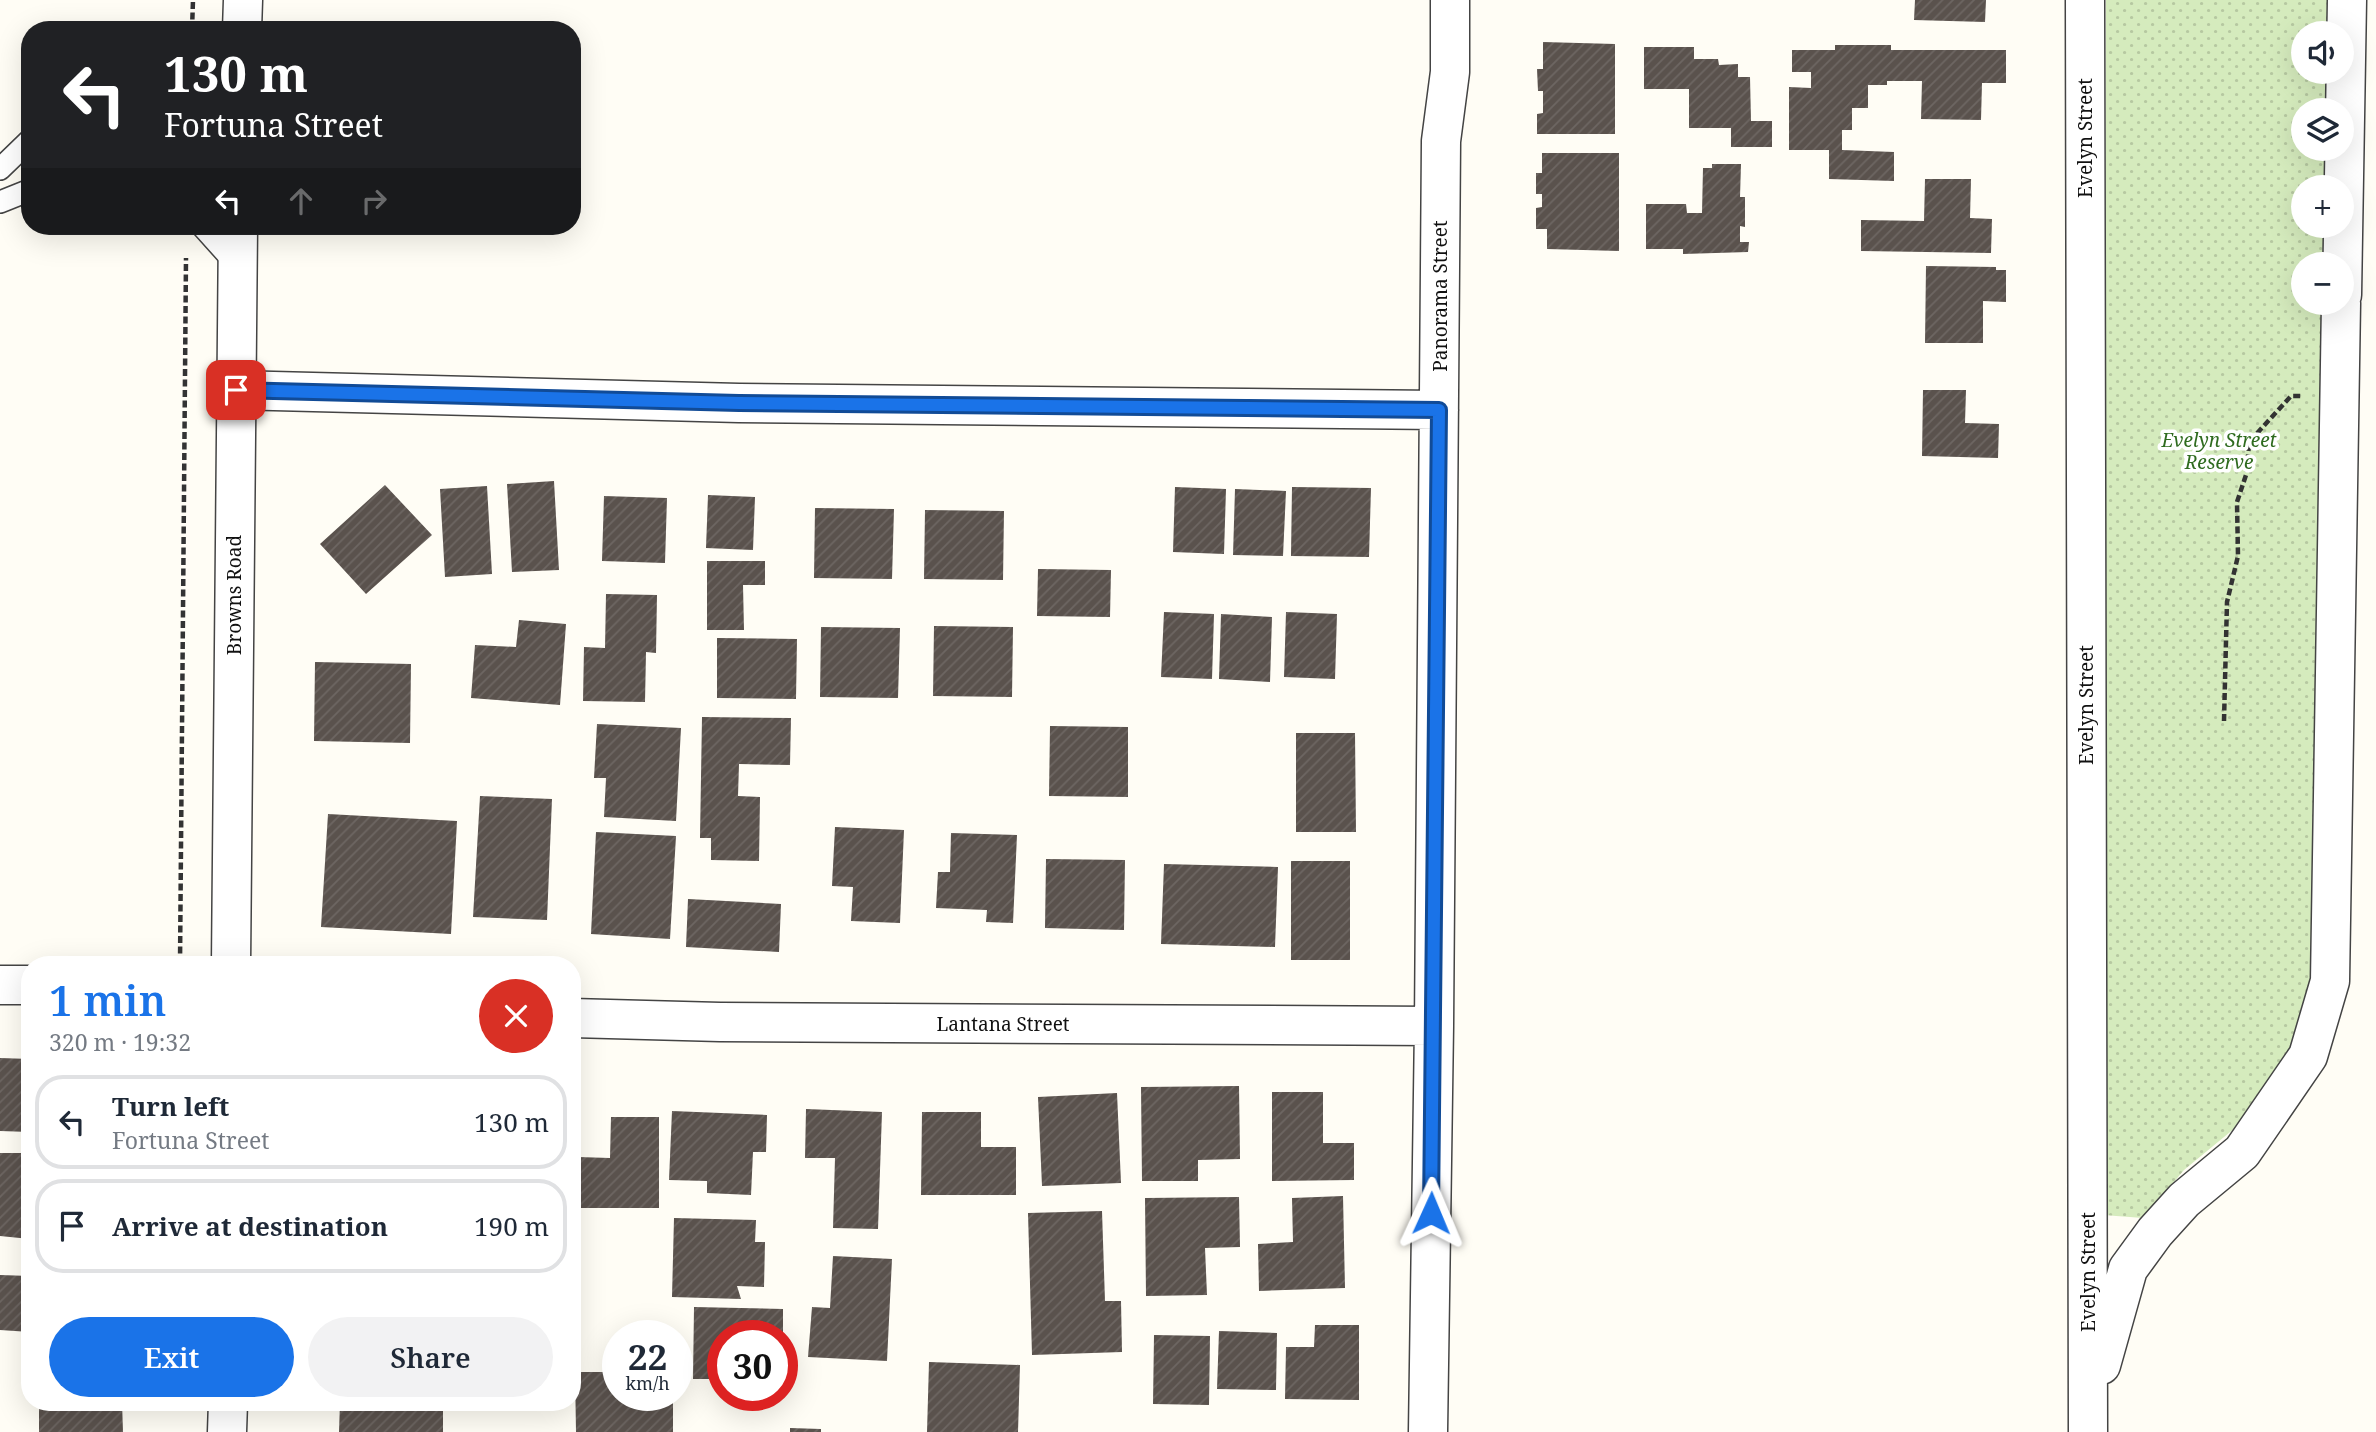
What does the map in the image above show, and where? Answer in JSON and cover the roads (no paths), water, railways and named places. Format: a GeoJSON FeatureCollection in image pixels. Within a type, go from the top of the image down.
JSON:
{"type":"FeatureCollection","features":[{"type":"Feature","properties":{"kind":"street","name":"Panorama Street"},"geometry":{"type":"LineString","coordinates":[[1428,1432],[1441,141],[1450,72],[1450,0]]}},
{"type":"Feature","properties":{"kind":"street","name":"Evelyn Street"},"geometry":{"type":"LineString","coordinates":[[2085,0],[2088,1421]]}},
{"type":"Feature","properties":{"kind":"street"},"geometry":{"type":"LineString","coordinates":[[2343,252],[2347,0]]}},
{"type":"Feature","properties":{"kind":"street","name":"Browns Road"},"geometry":{"type":"LineString","coordinates":[[231,956],[238,235]]}},
{"type":"Feature","properties":{"kind":"street","name":"Evelyn Street"},"geometry":{"type":"LineString","coordinates":[[2088,1421],[2128,1269],[2183,1200],[2242,1152],[2308,1056],[2330,981],[2341,315]]}},
{"type":"Feature","properties":{"kind":"street"},"geometry":{"type":"LineString","coordinates":[[236,390],[739,403],[1439,410]]}},
{"type":"Feature","properties":{"kind":"street"},"geometry":{"type":"LineString","coordinates":[[0,985],[21,985]]}},
{"type":"Feature","properties":{"kind":"street","name":"Lantana Street"},"geometry":{"type":"LineString","coordinates":[[581,1018],[720,1022],[1434,1026]]}},
{"type":"Feature","properties":{"kind":"street"},"geometry":{"type":"LineString","coordinates":[[228,1411],[228,1432]]}},
{"type":"Feature","properties":{"kind":"lane"},"geometry":{"type":"LineString","coordinates":[[0,149],[21,143]]}},
{"type":"Feature","properties":{"kind":"lane"},"geometry":{"type":"LineString","coordinates":[[0,169],[21,149]]}},
{"type":"Feature","properties":{"kind":"lane"},"geometry":{"type":"LineString","coordinates":[[0,202],[21,194]]}},
{"type":"Feature","properties":{"kind":"lane"},"geometry":{"type":"LineString","coordinates":[[210,235],[237,265]]}},
{"type":"Feature","properties":{"kind":"park label","name":"Evelyn Street Reserve"},"geometry":{"type":"Point","coordinates":[2219,451]}}]}
